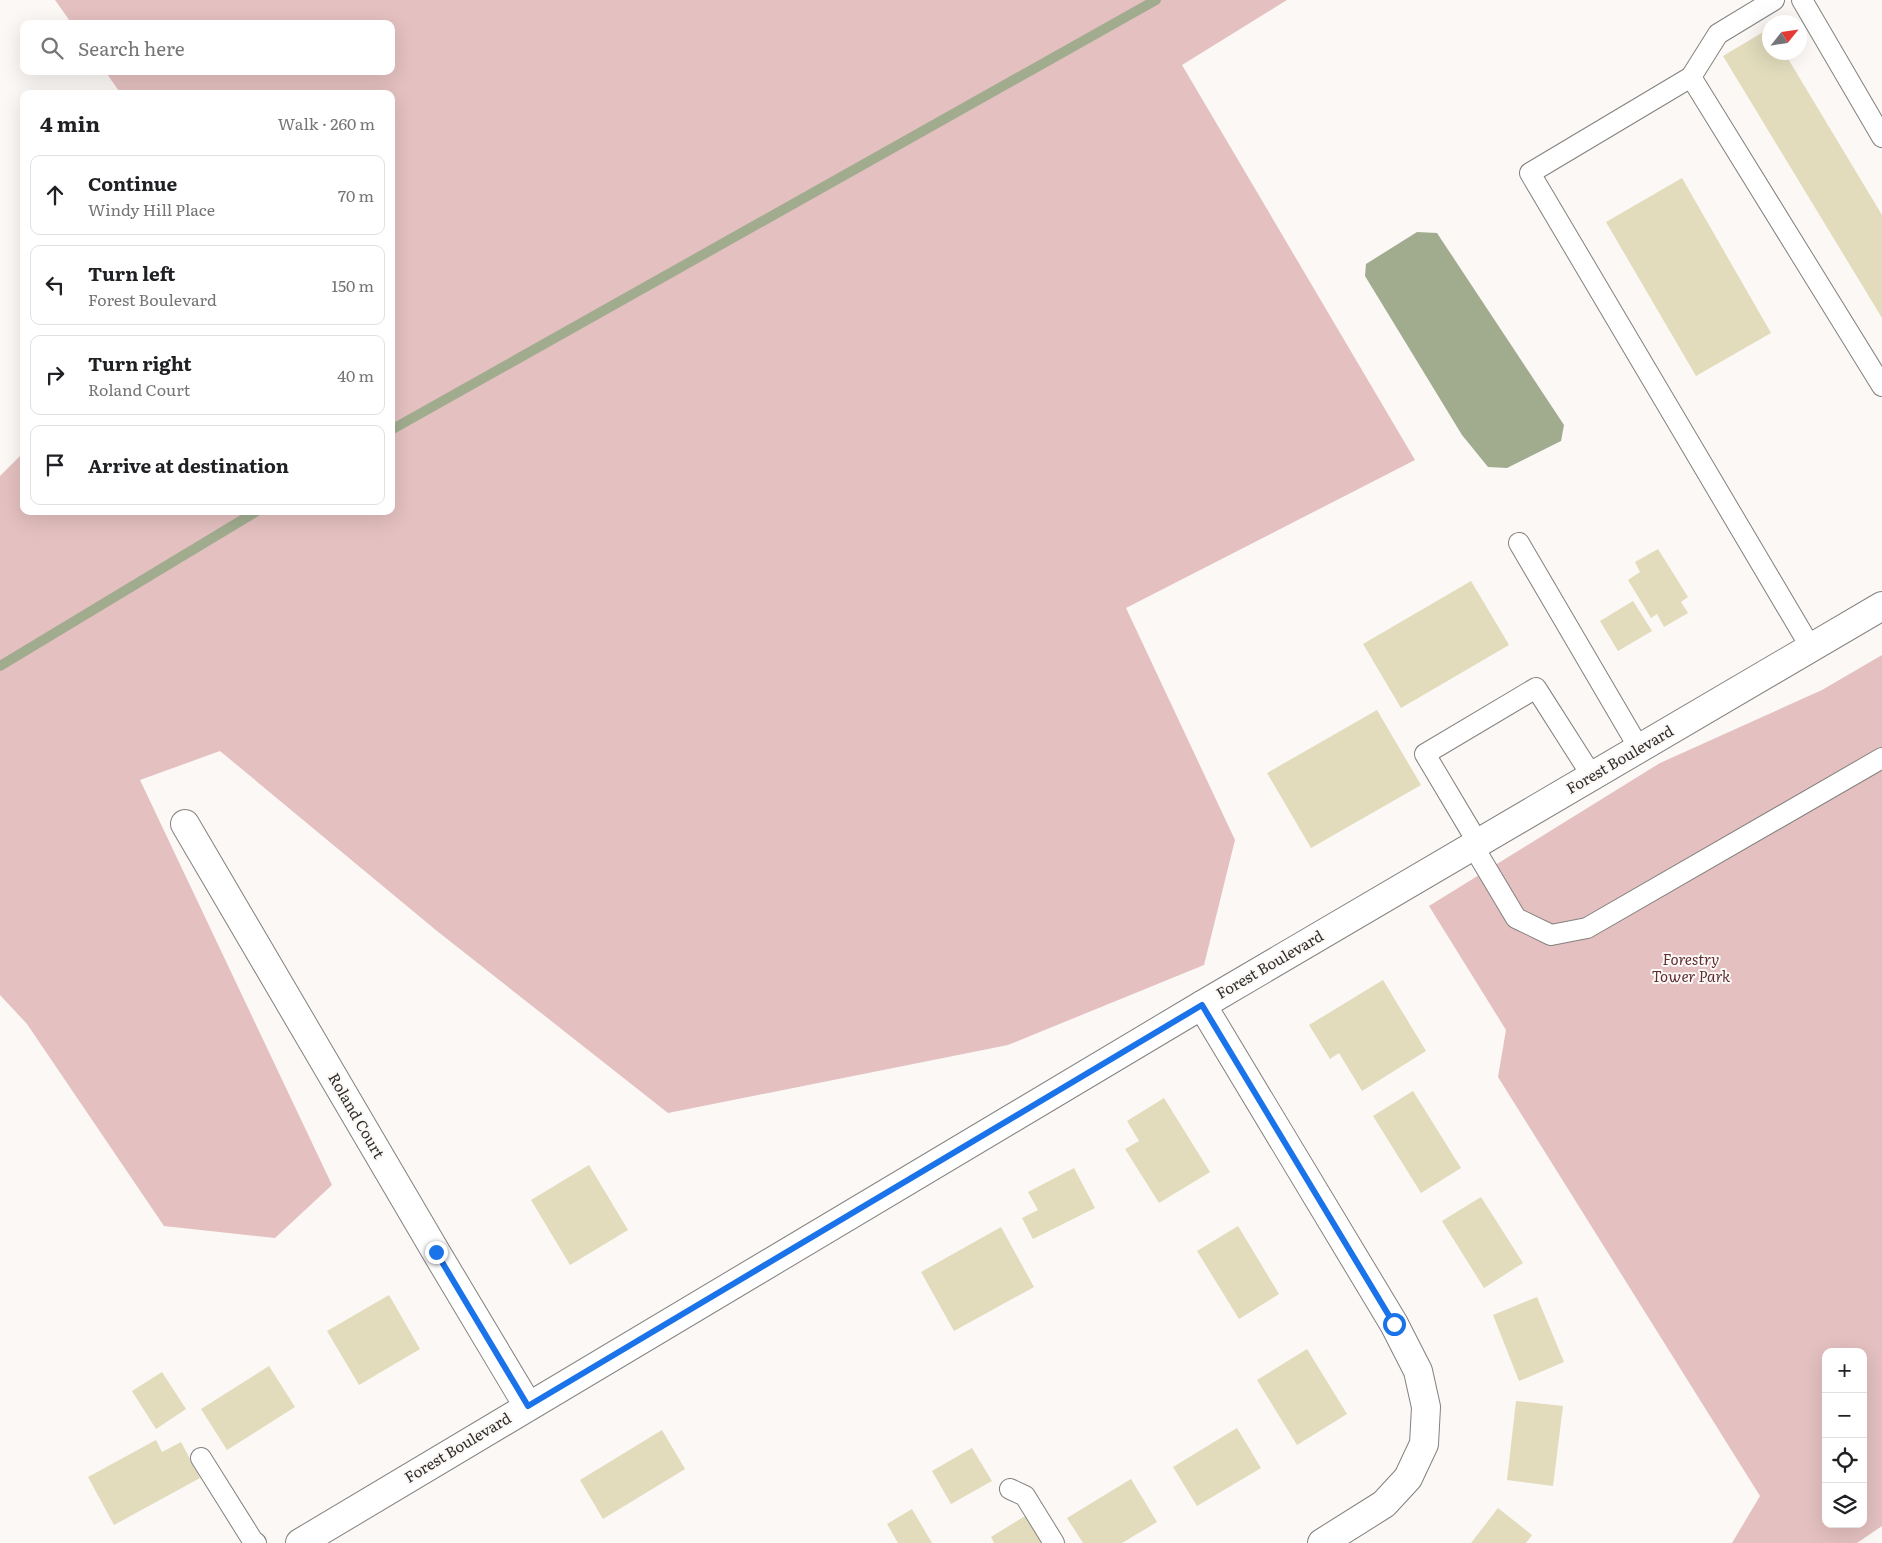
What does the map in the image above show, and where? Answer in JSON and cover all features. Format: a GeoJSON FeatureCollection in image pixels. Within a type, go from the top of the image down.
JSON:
{"type":"FeatureCollection","features":[{"type":"Feature","properties":{"kind":"street","name":"Forest Boulevard"},"geometry":{"type":"LineString","coordinates":[[300,1543],[1202,1005],[1882,606]]}},
{"type":"Feature","properties":{"kind":"street","name":"Roland Court"},"geometry":{"type":"LineString","coordinates":[[185,824],[528,1406]]}},
{"type":"Feature","properties":{"kind":"street"},"geometry":{"type":"LineString","coordinates":[[1202,1005],[1394,1324],[1418,1371],[1426,1407],[1424,1444],[1408,1478],[1384,1504],[1322,1543]]}},
{"type":"Feature","properties":{"kind":"lane"},"geometry":{"type":"LineString","coordinates":[[1774,0],[1718,34],[1691,77],[1530,173],[1811,648]]}},
{"type":"Feature","properties":{"kind":"lane"},"geometry":{"type":"LineString","coordinates":[[1802,0],[1882,137]]}},
{"type":"Feature","properties":{"kind":"lane"},"geometry":{"type":"LineString","coordinates":[[1691,77],[1882,386]]}},
{"type":"Feature","properties":{"kind":"lane"},"geometry":{"type":"LineString","coordinates":[[1519,543],[1639,748]]}},
{"type":"Feature","properties":{"kind":"lane"},"geometry":{"type":"LineString","coordinates":[[1592,776],[1536,688],[1425,754],[1516,918],[1551,935],[1587,928],[1882,758]]}},
{"type":"Feature","properties":{"kind":"lane"},"geometry":{"type":"LineString","coordinates":[[201,1458],[256,1543]]}},
{"type":"Feature","properties":{"kind":"lane"},"geometry":{"type":"LineString","coordinates":[[1010,1489],[1025,1496],[1054,1543]]}},
{"type":"Feature","properties":{"kind":"green space"},"geometry":{"type":"Polygon","coordinates":[[[55,0],[1287,0],[1182,65],[1415,460],[1126,608],[1235,840],[1204,965],[1008,1045],[668,1113],[437,931],[220,751],[140,780],[332,1185],[275,1238],[164,1226],[27,1024],[0,995],[0,476],[20,456],[20,515],[395,515],[395,90],[118,90],[108,75],[395,75],[395,20],[69,20],[55,0]]]}},
{"type":"Feature","properties":{"kind":"green space","name":"Forestry Tower Park"},"geometry":{"type":"Polygon","coordinates":[[[1882,655],[1882,1526],[1857,1543],[1732,1543],[1760,1496],[1498,1077],[1506,1030],[1429,906],[1660,763],[1822,690],[1882,655]]]}},
{"type":"Feature","properties":{"kind":"shaded area"},"geometry":{"type":"Polygon","coordinates":[[[1417,232],[1437,233],[1564,425],[1561,441],[1507,468],[1488,467],[1462,435],[1365,276],[1366,264],[1417,232]]]}},
{"type":"Feature","properties":{"kind":"building"},"geometry":{"type":"Polygon","coordinates":[[[1762,33],[1762,60],[1789,60],[1882,215],[1882,318],[1723,56],[1762,33]]]}},
{"type":"Feature","properties":{"kind":"building"},"geometry":{"type":"Polygon","coordinates":[[[1682,178],[1771,333],[1696,376],[1606,222],[1682,178]]]}},
{"type":"Feature","properties":{"kind":"building"},"geometry":{"type":"Polygon","coordinates":[[[1658,549],[1688,597],[1681,602],[1688,613],[1664,627],[1657,614],[1651,618],[1628,580],[1640,572],[1635,562],[1658,549]]]}},
{"type":"Feature","properties":{"kind":"building"},"geometry":{"type":"Polygon","coordinates":[[[1471,581],[1509,645],[1401,708],[1363,644],[1471,581]]]}},
{"type":"Feature","properties":{"kind":"building"},"geometry":{"type":"Polygon","coordinates":[[[1633,601],[1652,631],[1618,651],[1600,621],[1633,601]]]}},
{"type":"Feature","properties":{"kind":"building"},"geometry":{"type":"Polygon","coordinates":[[[1377,710],[1421,785],[1311,848],[1267,773],[1377,710]]]}},
{"type":"Feature","properties":{"kind":"building"},"geometry":{"type":"Polygon","coordinates":[[[1383,980],[1426,1051],[1362,1091],[1339,1053],[1330,1059],[1309,1025],[1383,980]]]}},
{"type":"Feature","properties":{"kind":"building"},"geometry":{"type":"Polygon","coordinates":[[[1413,1091],[1461,1168],[1421,1193],[1373,1116],[1413,1091]]]}},
{"type":"Feature","properties":{"kind":"building"},"geometry":{"type":"Polygon","coordinates":[[[1164,1098],[1210,1172],[1159,1203],[1125,1149],[1139,1141],[1127,1121],[1164,1098]]]}},
{"type":"Feature","properties":{"kind":"building"},"geometry":{"type":"Polygon","coordinates":[[[589,1165],[628,1230],[570,1265],[531,1200],[589,1165]]]}},
{"type":"Feature","properties":{"kind":"building"},"geometry":{"type":"Polygon","coordinates":[[[1074,1168],[1095,1208],[1033,1239],[1022,1218],[1038,1210],[1028,1192],[1074,1168]]]}},
{"type":"Feature","properties":{"kind":"building"},"geometry":{"type":"Polygon","coordinates":[[[1481,1197],[1523,1263],[1484,1288],[1442,1221],[1481,1197]]]}},
{"type":"Feature","properties":{"kind":"building"},"geometry":{"type":"Polygon","coordinates":[[[1238,1226],[1279,1294],[1239,1319],[1197,1251],[1238,1226]]]}},
{"type":"Feature","properties":{"kind":"building"},"geometry":{"type":"Polygon","coordinates":[[[1001,1227],[1034,1287],[954,1331],[921,1272],[1001,1227]]]}},
{"type":"Feature","properties":{"kind":"building"},"geometry":{"type":"Polygon","coordinates":[[[389,1295],[420,1349],[359,1385],[327,1331],[389,1295]]]}},
{"type":"Feature","properties":{"kind":"building"},"geometry":{"type":"Polygon","coordinates":[[[1537,1297],[1564,1362],[1519,1381],[1493,1315],[1537,1297]]]}},
{"type":"Feature","properties":{"kind":"building"},"geometry":{"type":"Polygon","coordinates":[[[1307,1349],[1347,1414],[1297,1445],[1257,1380],[1307,1349]]]}},
{"type":"Feature","properties":{"kind":"building"},"geometry":{"type":"Polygon","coordinates":[[[269,1366],[295,1407],[227,1450],[201,1409],[269,1366]]]}},
{"type":"Feature","properties":{"kind":"building"},"geometry":{"type":"Polygon","coordinates":[[[162,1372],[186,1409],[156,1429],[132,1391],[162,1372]]]}},
{"type":"Feature","properties":{"kind":"building"},"geometry":{"type":"Polygon","coordinates":[[[1516,1401],[1563,1406],[1553,1486],[1507,1480],[1516,1401]]]}},
{"type":"Feature","properties":{"kind":"building"},"geometry":{"type":"Polygon","coordinates":[[[1237,1428],[1261,1468],[1197,1506],[1173,1467],[1237,1428]]]}},
{"type":"Feature","properties":{"kind":"building"},"geometry":{"type":"Polygon","coordinates":[[[662,1430],[685,1469],[603,1519],[580,1480],[662,1430]]]}},
{"type":"Feature","properties":{"kind":"building"},"geometry":{"type":"Polygon","coordinates":[[[156,1440],[162,1452],[181,1442],[200,1478],[114,1525],[88,1477],[156,1440]]]}},
{"type":"Feature","properties":{"kind":"building"},"geometry":{"type":"Polygon","coordinates":[[[972,1448],[992,1481],[951,1504],[932,1471],[972,1448]]]}},
{"type":"Feature","properties":{"kind":"building"},"geometry":{"type":"Polygon","coordinates":[[[1131,1479],[1157,1522],[1122,1543],[1083,1543],[1067,1518],[1131,1479]]]}},
{"type":"Feature","properties":{"kind":"building"},"geometry":{"type":"Polygon","coordinates":[[[1498,1508],[1532,1535],[1526,1543],[1471,1543],[1498,1508]]]}},
{"type":"Feature","properties":{"kind":"building"},"geometry":{"type":"Polygon","coordinates":[[[912,1509],[932,1543],[898,1543],[887,1524],[912,1509]]]}},
{"type":"Feature","properties":{"kind":"building"},"geometry":{"type":"Polygon","coordinates":[[[1030,1513],[1048,1543],[994,1543],[991,1537],[1030,1513]]]}},
{"type":"Feature","properties":{"kind":"waterway"},"geometry":{"type":"LineString","coordinates":[[395,428],[1156,0]]}},
{"type":"Feature","properties":{"kind":"waterway"},"geometry":{"type":"LineString","coordinates":[[0,666],[250,515]]}},
{"type":"Feature","properties":{"kind":"route"},"geometry":{"type":"LineString","coordinates":[[436,1252],[528,1406],[1202,1005],[1394,1324]]}}]}
